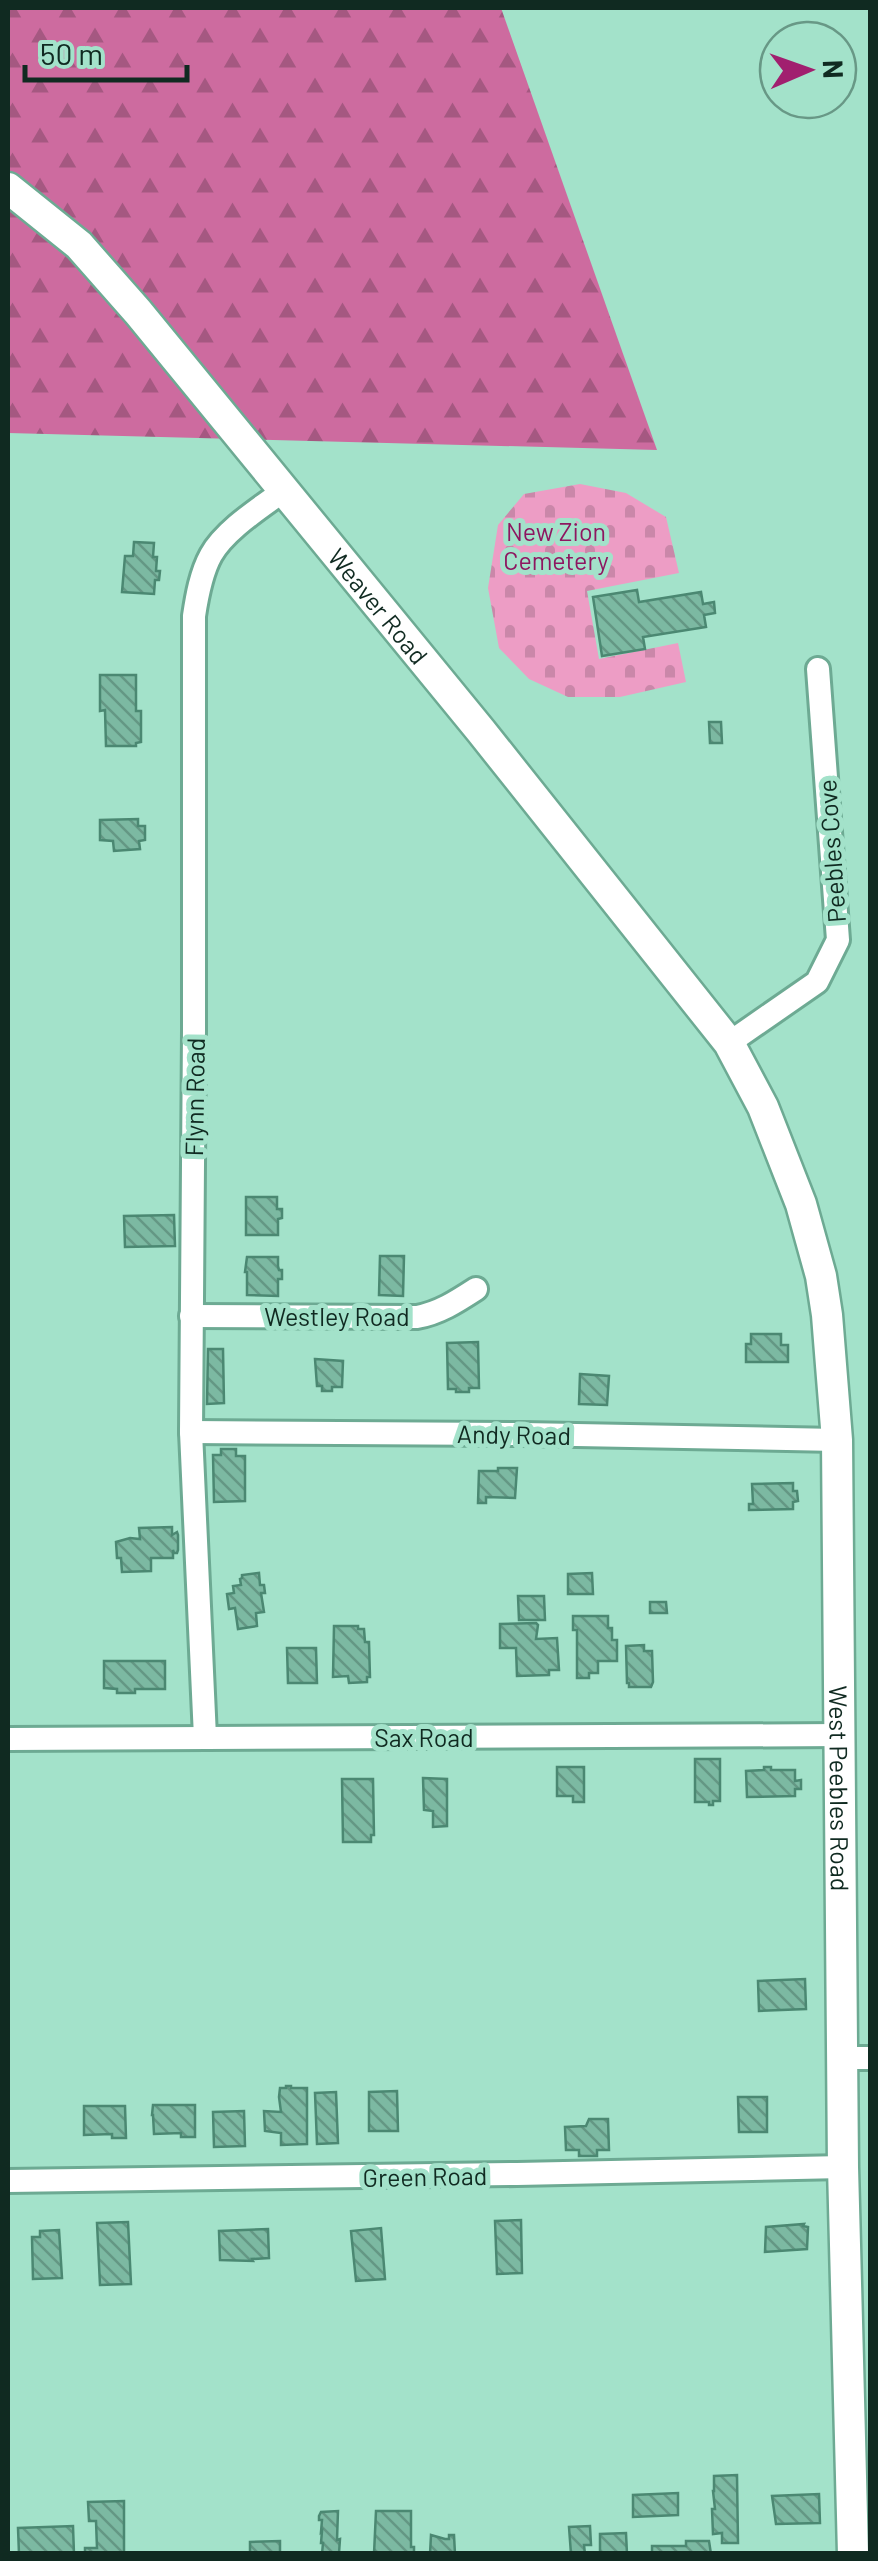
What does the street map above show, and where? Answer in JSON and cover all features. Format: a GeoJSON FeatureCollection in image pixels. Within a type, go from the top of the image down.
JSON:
{"type":"FeatureCollection","features":[{"type":"Feature","properties":{"kind":"main road","name":"Weaver Road"},"geometry":{"type":"LineString","coordinates":[[8,188],[79,246],[138,312],[493,746],[729,1043]]}},
{"type":"Feature","properties":{"kind":"main road","name":"West Peebles Road"},"geometry":{"type":"LineString","coordinates":[[729,1043],[780,1145],[810,1233],[827,1315],[837,1440],[840,1735],[857,2058],[843,2167],[853,2554]]}},
{"type":"Feature","properties":{"kind":"street","name":"Flynn Road"},"geometry":{"type":"LineString","coordinates":[[205,1737],[191,1432],[194,616],[211,553],[282,491]]}},
{"type":"Feature","properties":{"kind":"street","name":"Peebles Cove"},"geometry":{"type":"LineString","coordinates":[[729,1043],[818,982],[838,940],[818,669]]}},
{"type":"Feature","properties":{"kind":"street","name":"Westley Road"},"geometry":{"type":"LineString","coordinates":[[191,1316],[416,1316],[452,1305],[476,1289]]}},
{"type":"Feature","properties":{"kind":"street","name":"Andy Road"},"geometry":{"type":"LineString","coordinates":[[191,1432],[837,1440]]}},
{"type":"Feature","properties":{"kind":"street","name":"Sax Road"},"geometry":{"type":"LineString","coordinates":[[8,1739],[840,1735]]}},
{"type":"Feature","properties":{"kind":"street","name":"Green Road"},"geometry":{"type":"LineString","coordinates":[[8,2181],[843,2167]]}},
{"type":"Feature","properties":{"kind":"green space"},"geometry":{"type":"Polygon","coordinates":[[[8,8],[501,8],[657,450],[8,433],[8,8]]]}},
{"type":"Feature","properties":{"kind":"green space","name":"New Zion Cemetery"},"geometry":{"type":"Polygon","coordinates":[[[580,484],[626,493],[666,517],[679,573],[587,591],[599,659],[678,643],[686,682],[620,697],[568,697],[529,679],[499,648],[488,588],[498,525],[524,494],[580,484]]]}},
{"type":"Feature","properties":{"kind":"building"},"geometry":{"type":"Polygon","coordinates":[[[134,542],[154,543],[156,571],[160,571],[154,594],[122,592],[125,556],[133,556],[134,542]]]}},
{"type":"Feature","properties":{"kind":"building"},"geometry":{"type":"Polygon","coordinates":[[[637,590],[639,602],[701,592],[703,604],[714,602],[715,613],[704,615],[706,627],[643,637],[645,649],[602,656],[593,597],[637,590]]]}},
{"type":"Feature","properties":{"kind":"building"},"geometry":{"type":"Polygon","coordinates":[[[100,675],[136,675],[141,742],[136,746],[106,746],[105,710],[100,711],[100,675]]]}},
{"type":"Feature","properties":{"kind":"building"},"geometry":{"type":"Polygon","coordinates":[[[709,722],[721,722],[722,743],[710,743],[709,722]]]}},
{"type":"Feature","properties":{"kind":"building"},"geometry":{"type":"Polygon","coordinates":[[[138,819],[138,826],[145,826],[140,849],[114,851],[113,841],[100,840],[100,820],[138,819]]]}},
{"type":"Feature","properties":{"kind":"building"},"geometry":{"type":"Polygon","coordinates":[[[246,1197],[277,1197],[277,1209],[282,1209],[278,1235],[246,1235],[246,1197]]]}},
{"type":"Feature","properties":{"kind":"building"},"geometry":{"type":"Polygon","coordinates":[[[174,1215],[175,1246],[125,1247],[124,1216],[174,1215]]]}},
{"type":"Feature","properties":{"kind":"building"},"geometry":{"type":"Polygon","coordinates":[[[380,1256],[404,1256],[403,1296],[379,1295],[380,1256]]]}},
{"type":"Feature","properties":{"kind":"building"},"geometry":{"type":"Polygon","coordinates":[[[247,1257],[278,1257],[282,1279],[278,1279],[278,1296],[247,1295],[247,1257]]]}},
{"type":"Feature","properties":{"kind":"building"},"geometry":{"type":"Polygon","coordinates":[[[751,1334],[781,1334],[781,1345],[788,1345],[788,1362],[746,1362],[746,1344],[751,1344],[751,1334]]]}},
{"type":"Feature","properties":{"kind":"building"},"geometry":{"type":"Polygon","coordinates":[[[478,1342],[479,1388],[469,1388],[469,1392],[448,1389],[447,1343],[478,1342]]]}},
{"type":"Feature","properties":{"kind":"building"},"geometry":{"type":"Polygon","coordinates":[[[208,1349],[223,1349],[224,1403],[207,1404],[208,1349]]]}},
{"type":"Feature","properties":{"kind":"building"},"geometry":{"type":"Polygon","coordinates":[[[315,1359],[343,1361],[342,1387],[322,1391],[322,1386],[317,1386],[315,1359]]]}},
{"type":"Feature","properties":{"kind":"building"},"geometry":{"type":"Polygon","coordinates":[[[580,1374],[609,1376],[607,1405],[579,1404],[580,1374]]]}},
{"type":"Feature","properties":{"kind":"building"},"geometry":{"type":"Polygon","coordinates":[[[221,1449],[236,1449],[236,1456],[245,1456],[245,1501],[214,1502],[213,1455],[221,1455],[221,1449]]]}},
{"type":"Feature","properties":{"kind":"building"},"geometry":{"type":"Polygon","coordinates":[[[517,1468],[515,1498],[486,1497],[486,1503],[478,1503],[479,1471],[517,1468]]]}},
{"type":"Feature","properties":{"kind":"building"},"geometry":{"type":"Polygon","coordinates":[[[793,1483],[798,1501],[793,1502],[793,1509],[749,1510],[749,1504],[753,1504],[752,1484],[793,1483]]]}},
{"type":"Feature","properties":{"kind":"building"},"geometry":{"type":"Polygon","coordinates":[[[172,1527],[172,1535],[178,1535],[178,1550],[173,1550],[173,1558],[151,1558],[151,1571],[122,1572],[116,1542],[140,1539],[139,1528],[172,1527]]]}},
{"type":"Feature","properties":{"kind":"building"},"geometry":{"type":"Polygon","coordinates":[[[259,1573],[260,1585],[264,1585],[264,1612],[256,1613],[257,1626],[238,1629],[235,1608],[229,1609],[227,1594],[234,1593],[233,1586],[241,1585],[242,1575],[259,1573]]]}},
{"type":"Feature","properties":{"kind":"building"},"geometry":{"type":"Polygon","coordinates":[[[592,1573],[593,1594],[568,1594],[568,1574],[592,1573]]]}},
{"type":"Feature","properties":{"kind":"building"},"geometry":{"type":"Polygon","coordinates":[[[518,1596],[544,1596],[545,1620],[519,1620],[518,1596]]]}},
{"type":"Feature","properties":{"kind":"building"},"geometry":{"type":"Polygon","coordinates":[[[650,1602],[666,1602],[667,1613],[650,1613],[650,1602]]]}},
{"type":"Feature","properties":{"kind":"building"},"geometry":{"type":"Polygon","coordinates":[[[573,1616],[608,1616],[612,1640],[617,1640],[617,1661],[598,1661],[598,1673],[589,1673],[589,1678],[577,1678],[577,1630],[573,1630],[573,1616]]]}},
{"type":"Feature","properties":{"kind":"building"},"geometry":{"type":"Polygon","coordinates":[[[536,1623],[536,1639],[557,1638],[559,1670],[549,1670],[549,1675],[517,1676],[516,1648],[500,1648],[500,1624],[536,1623]]]}},
{"type":"Feature","properties":{"kind":"building"},"geometry":{"type":"Polygon","coordinates":[[[334,1626],[364,1629],[365,1642],[369,1642],[367,1682],[349,1683],[348,1676],[333,1677],[334,1626]]]}},
{"type":"Feature","properties":{"kind":"building"},"geometry":{"type":"Polygon","coordinates":[[[644,1645],[644,1651],[652,1651],[653,1682],[651,1687],[629,1687],[626,1646],[644,1645]]]}},
{"type":"Feature","properties":{"kind":"building"},"geometry":{"type":"Polygon","coordinates":[[[287,1648],[316,1648],[317,1683],[288,1683],[287,1648]]]}},
{"type":"Feature","properties":{"kind":"building"},"geometry":{"type":"Polygon","coordinates":[[[104,1661],[165,1661],[165,1689],[117,1693],[117,1689],[104,1688],[104,1661]]]}},
{"type":"Feature","properties":{"kind":"building"},"geometry":{"type":"Polygon","coordinates":[[[695,1759],[720,1759],[720,1801],[713,1801],[713,1805],[695,1802],[695,1759]]]}},
{"type":"Feature","properties":{"kind":"building"},"geometry":{"type":"Polygon","coordinates":[[[557,1767],[584,1767],[584,1802],[573,1802],[573,1796],[557,1796],[557,1767]]]}},
{"type":"Feature","properties":{"kind":"building"},"geometry":{"type":"Polygon","coordinates":[[[764,1767],[795,1770],[795,1781],[801,1780],[801,1789],[795,1789],[795,1796],[747,1797],[746,1771],[764,1767]]]}},
{"type":"Feature","properties":{"kind":"building"},"geometry":{"type":"Polygon","coordinates":[[[423,1778],[447,1779],[447,1826],[433,1827],[433,1811],[424,1810],[423,1778]]]}},
{"type":"Feature","properties":{"kind":"building"},"geometry":{"type":"Polygon","coordinates":[[[342,1779],[373,1779],[371,1842],[343,1842],[342,1779]]]}},
{"type":"Feature","properties":{"kind":"building"},"geometry":{"type":"Polygon","coordinates":[[[805,1979],[806,2009],[759,2011],[758,1981],[805,1979]]]}},
{"type":"Feature","properties":{"kind":"building"},"geometry":{"type":"Polygon","coordinates":[[[280,2088],[307,2088],[307,2144],[281,2145],[281,2133],[265,2131],[264,2111],[281,2112],[280,2088]]]}},
{"type":"Feature","properties":{"kind":"building"},"geometry":{"type":"Polygon","coordinates":[[[397,2091],[398,2131],[369,2131],[369,2092],[397,2091]]]}},
{"type":"Feature","properties":{"kind":"building"},"geometry":{"type":"Polygon","coordinates":[[[336,2092],[338,2143],[317,2144],[315,2093],[336,2092]]]}},
{"type":"Feature","properties":{"kind":"building"},"geometry":{"type":"Polygon","coordinates":[[[738,2097],[767,2097],[767,2132],[739,2132],[738,2097]]]}},
{"type":"Feature","properties":{"kind":"building"},"geometry":{"type":"Polygon","coordinates":[[[153,2105],[195,2105],[195,2137],[154,2134],[153,2105]]]}},
{"type":"Feature","properties":{"kind":"building"},"geometry":{"type":"Polygon","coordinates":[[[84,2106],[125,2106],[126,2138],[84,2135],[84,2106]]]}},
{"type":"Feature","properties":{"kind":"building"},"geometry":{"type":"Polygon","coordinates":[[[244,2111],[245,2146],[214,2147],[213,2112],[244,2111]]]}},
{"type":"Feature","properties":{"kind":"building"},"geometry":{"type":"Polygon","coordinates":[[[589,2119],[608,2119],[609,2150],[597,2150],[597,2156],[579,2156],[579,2150],[566,2150],[565,2127],[586,2126],[589,2119]]]}},
{"type":"Feature","properties":{"kind":"building"},"geometry":{"type":"Polygon","coordinates":[[[521,2220],[522,2273],[497,2274],[495,2221],[521,2220]]]}},
{"type":"Feature","properties":{"kind":"building"},"geometry":{"type":"Polygon","coordinates":[[[128,2222],[131,2284],[100,2285],[97,2223],[128,2222]]]}},
{"type":"Feature","properties":{"kind":"building"},"geometry":{"type":"Polygon","coordinates":[[[766,2227],[808,2227],[807,2249],[765,2252],[766,2227]]]}},
{"type":"Feature","properties":{"kind":"building"},"geometry":{"type":"Polygon","coordinates":[[[381,2228],[385,2279],[356,2281],[351,2231],[381,2228]]]}},
{"type":"Feature","properties":{"kind":"building"},"geometry":{"type":"Polygon","coordinates":[[[268,2229],[269,2258],[220,2260],[219,2231],[268,2229]]]}},
{"type":"Feature","properties":{"kind":"building"},"geometry":{"type":"Polygon","coordinates":[[[59,2230],[62,2278],[33,2279],[32,2237],[40,2237],[40,2231],[59,2230]]]}},
{"type":"Feature","properties":{"kind":"building"},"geometry":{"type":"Polygon","coordinates":[[[737,2475],[738,2543],[722,2543],[722,2533],[713,2534],[714,2476],[737,2475]]]}},
{"type":"Feature","properties":{"kind":"building"},"geometry":{"type":"Polygon","coordinates":[[[678,2493],[678,2515],[633,2517],[633,2495],[678,2493]]]}},
{"type":"Feature","properties":{"kind":"building"},"geometry":{"type":"Polygon","coordinates":[[[819,2494],[820,2523],[776,2524],[772,2496],[819,2494]]]}},
{"type":"Feature","properties":{"kind":"building"},"geometry":{"type":"Polygon","coordinates":[[[124,2501],[124,2554],[85,2554],[85,2548],[97,2548],[96,2521],[89,2521],[88,2502],[124,2501]]]}},
{"type":"Feature","properties":{"kind":"building"},"geometry":{"type":"Polygon","coordinates":[[[338,2511],[340,2554],[322,2554],[319,2516],[321,2512],[338,2511]]]}},
{"type":"Feature","properties":{"kind":"building"},"geometry":{"type":"Polygon","coordinates":[[[376,2511],[411,2511],[414,2554],[374,2554],[376,2511]]]}},
{"type":"Feature","properties":{"kind":"building"},"geometry":{"type":"Polygon","coordinates":[[[73,2526],[74,2554],[19,2554],[18,2528],[73,2526]]]}},
{"type":"Feature","properties":{"kind":"building"},"geometry":{"type":"Polygon","coordinates":[[[590,2526],[591,2545],[584,2545],[585,2554],[571,2554],[569,2527],[590,2526]]]}},
{"type":"Feature","properties":{"kind":"building"},"geometry":{"type":"Polygon","coordinates":[[[626,2533],[627,2554],[600,2554],[600,2534],[626,2533]]]}},
{"type":"Feature","properties":{"kind":"building"},"geometry":{"type":"Polygon","coordinates":[[[431,2535],[449,2539],[449,2535],[454,2535],[455,2554],[430,2554],[431,2535]]]}},
{"type":"Feature","properties":{"kind":"building"},"geometry":{"type":"Polygon","coordinates":[[[280,2541],[280,2554],[250,2554],[250,2542],[280,2541]]]}},
{"type":"Feature","properties":{"kind":"building"},"geometry":{"type":"Polygon","coordinates":[[[686,2541],[709,2541],[711,2554],[652,2554],[652,2546],[686,2546],[686,2541]]]}}]}
